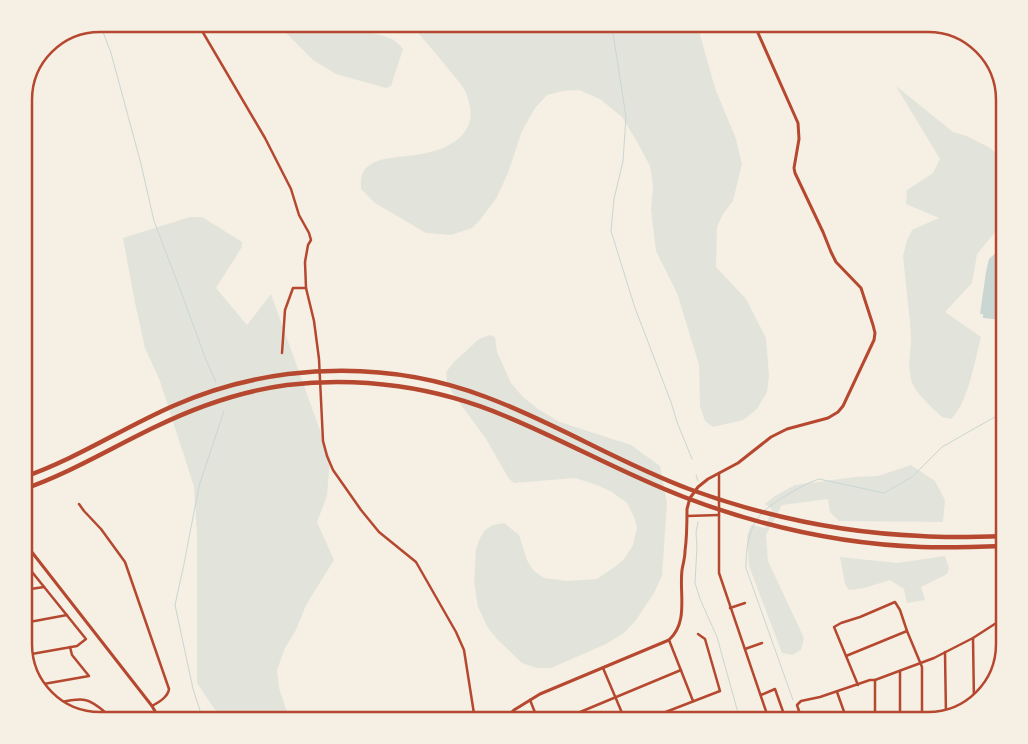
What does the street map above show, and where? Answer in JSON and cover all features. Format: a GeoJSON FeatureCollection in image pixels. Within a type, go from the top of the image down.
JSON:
{"type":"FeatureCollection","features":[{"type":"Feature","properties":{"kind":"highway"},"geometry":{"type":"LineString","coordinates":[[33,474],[76,456],[150,417],[201,395],[234,385],[269,377],[313,372],[379,372],[439,382],[486,397],[658,476],[727,502],[790,519],[843,529],[878,533],[921,536],[996,536]]}},
{"type":"Feature","properties":{"kind":"highway"},"geometry":{"type":"LineString","coordinates":[[33,486],[79,466],[155,427],[204,406],[236,396],[278,387],[313,383],[378,384],[436,393],[474,404],[514,420],[656,486],[724,512],[788,529],[823,536],[920,547],[996,546]]}},
{"type":"Feature","properties":{"kind":"street"},"geometry":{"type":"LineString","coordinates":[[203,33],[265,138],[291,189],[299,215],[309,233],[311,240],[308,244],[305,262],[306,288],[314,321],[319,359],[323,441],[327,456],[333,470],[361,510],[380,532],[416,562],[456,632],[464,650],[474,712]]}},
{"type":"Feature","properties":{"kind":"street"},"geometry":{"type":"LineString","coordinates":[[512,712],[540,694],[669,640],[674,635],[682,612],[681,579],[688,504],[693,493],[698,486],[738,463],[771,437],[787,430],[828,418],[838,412],[843,406],[874,340],[873,324],[861,288],[833,257],[824,232],[794,173],[798,123],[758,33]]}},
{"type":"Feature","properties":{"kind":"street"},"geometry":{"type":"LineString","coordinates":[[282,353],[285,310],[293,288],[306,288]]}},
{"type":"Feature","properties":{"kind":"street"},"geometry":{"type":"LineString","coordinates":[[719,473],[719,573],[766,712]]}},
{"type":"Feature","properties":{"kind":"street"},"geometry":{"type":"LineString","coordinates":[[79,504],[84,512],[101,529],[125,562],[169,689],[166,696],[152,706]]}},
{"type":"Feature","properties":{"kind":"street"},"geometry":{"type":"LineString","coordinates":[[687,516],[719,515]]}},
{"type":"Feature","properties":{"kind":"street"},"geometry":{"type":"LineString","coordinates":[[33,554],[155,712]]}},
{"type":"Feature","properties":{"kind":"street"},"geometry":{"type":"LineString","coordinates":[[33,573],[86,639],[77,646],[34,654]]}},
{"type":"Feature","properties":{"kind":"street"},"geometry":{"type":"LineString","coordinates":[[33,588],[44,586]]}},
{"type":"Feature","properties":{"kind":"street"},"geometry":{"type":"LineString","coordinates":[[858,685],[834,627],[895,602],[922,663],[922,712]]}},
{"type":"Feature","properties":{"kind":"street"},"geometry":{"type":"LineString","coordinates":[[730,608],[745,603]]}},
{"type":"Feature","properties":{"kind":"street"},"geometry":{"type":"LineString","coordinates":[[33,621],[67,615]]}},
{"type":"Feature","properties":{"kind":"street"},"geometry":{"type":"LineString","coordinates":[[799,712],[797,705],[801,701],[837,692],[922,663],[973,638],[996,623]]}},
{"type":"Feature","properties":{"kind":"street"},"geometry":{"type":"LineString","coordinates":[[846,656],[907,630]]}},
{"type":"Feature","properties":{"kind":"street"},"geometry":{"type":"LineString","coordinates":[[665,712],[720,691],[704,639],[698,634]]}},
{"type":"Feature","properties":{"kind":"street"},"geometry":{"type":"LineString","coordinates":[[973,638],[974,694]]}},
{"type":"Feature","properties":{"kind":"street"},"geometry":{"type":"LineString","coordinates":[[669,640],[694,700]]}},
{"type":"Feature","properties":{"kind":"street"},"geometry":{"type":"LineString","coordinates":[[745,649],[762,643]]}},
{"type":"Feature","properties":{"kind":"street"},"geometry":{"type":"LineString","coordinates":[[46,684],[88,676],[72,655],[70,647]]}},
{"type":"Feature","properties":{"kind":"street"},"geometry":{"type":"LineString","coordinates":[[945,652],[946,709]]}},
{"type":"Feature","properties":{"kind":"street"},"geometry":{"type":"LineString","coordinates":[[603,668],[622,712]]}},
{"type":"Feature","properties":{"kind":"street"},"geometry":{"type":"LineString","coordinates":[[580,712],[681,670]]}},
{"type":"Feature","properties":{"kind":"street"},"geometry":{"type":"LineString","coordinates":[[900,671],[900,712]]}},
{"type":"Feature","properties":{"kind":"street"},"geometry":{"type":"LineString","coordinates":[[875,680],[875,712]]}},
{"type":"Feature","properties":{"kind":"street"},"geometry":{"type":"LineString","coordinates":[[761,695],[775,690],[783,712]]}},
{"type":"Feature","properties":{"kind":"street"},"geometry":{"type":"LineString","coordinates":[[837,692],[844,712]]}},
{"type":"Feature","properties":{"kind":"street"},"geometry":{"type":"LineString","coordinates":[[66,702],[83,699],[92,702],[103,711]]}},
{"type":"Feature","properties":{"kind":"street"},"geometry":{"type":"LineString","coordinates":[[530,700],[535,712]]}},
{"type":"Feature","properties":{"kind":"shaded area"},"geometry":{"type":"Polygon","coordinates":[[[286,33],[372,33],[392,39],[403,49],[391,86],[386,88],[336,74],[313,60],[286,33]]]}},
{"type":"Feature","properties":{"kind":"shaded area"},"geometry":{"type":"Polygon","coordinates":[[[418,33],[700,33],[715,88],[736,139],[742,164],[733,201],[723,214],[717,227],[716,267],[746,299],[766,338],[769,376],[767,392],[757,409],[743,420],[713,427],[705,421],[700,407],[699,365],[677,293],[656,251],[651,210],[653,186],[650,166],[622,117],[600,99],[579,90],[547,95],[535,108],[522,131],[508,173],[497,197],[472,228],[451,235],[426,233],[375,203],[361,189],[363,173],[372,164],[385,159],[441,149],[450,145],[465,132],[471,114],[467,96],[457,80],[418,33]]]}},
{"type":"Feature","properties":{"kind":"shaded area"},"geometry":{"type":"Polygon","coordinates":[[[896,86],[953,132],[967,136],[996,153],[996,231],[977,254],[972,283],[945,312],[981,337],[962,403],[951,419],[942,417],[926,402],[915,389],[911,380],[909,366],[910,322],[903,256],[912,230],[939,218],[906,204],[907,190],[933,173],[940,159],[896,86]]]}},
{"type":"Feature","properties":{"kind":"shaded area"},"geometry":{"type":"Polygon","coordinates":[[[190,217],[202,217],[242,242],[242,247],[216,288],[247,325],[271,294],[330,458],[327,496],[317,522],[334,560],[306,605],[296,630],[285,648],[277,670],[279,688],[288,712],[217,712],[197,683],[197,534],[194,487],[160,381],[145,348],[123,238],[190,217]]]}},
{"type":"Feature","properties":{"kind":"shaded area"},"geometry":{"type":"Polygon","coordinates":[[[996,253],[996,319],[983,318],[983,314],[980,314],[989,259],[996,253]]]}},
{"type":"Feature","properties":{"kind":"shaded area"},"geometry":{"type":"Polygon","coordinates":[[[490,335],[495,337],[497,352],[511,383],[523,397],[538,409],[560,422],[631,445],[660,466],[667,503],[662,576],[654,593],[636,620],[624,633],[606,644],[551,668],[537,668],[522,663],[488,628],[478,607],[474,582],[476,549],[480,538],[485,530],[493,525],[504,523],[519,535],[527,560],[533,570],[544,578],[568,581],[597,579],[616,566],[624,559],[633,545],[637,528],[627,503],[612,492],[597,485],[575,478],[514,483],[509,479],[486,439],[447,384],[446,372],[454,362],[479,339],[490,335]]]}},
{"type":"Feature","properties":{"kind":"shaded area"},"geometry":{"type":"Polygon","coordinates":[[[911,465],[935,481],[945,500],[943,522],[839,521],[830,512],[828,499],[782,505],[766,535],[768,561],[804,638],[801,650],[792,655],[782,653],[749,566],[747,536],[751,525],[765,528],[772,509],[765,504],[795,485],[878,476],[911,465]]]}},
{"type":"Feature","properties":{"kind":"shaded area"},"geometry":{"type":"Polygon","coordinates":[[[945,556],[949,568],[947,574],[921,587],[925,600],[907,603],[904,589],[890,580],[864,588],[849,590],[845,584],[840,557],[897,563],[945,556]]]}},
{"type":"Feature","properties":{"kind":"waterway"},"geometry":{"type":"LineString","coordinates":[[103,33],[111,53],[141,164],[154,221],[216,382]]}},
{"type":"Feature","properties":{"kind":"waterway"},"geometry":{"type":"LineString","coordinates":[[613,33],[626,117],[623,161],[614,199],[611,231],[635,308],[692,459]]}},
{"type":"Feature","properties":{"kind":"waterway"},"geometry":{"type":"LineString","coordinates":[[200,712],[193,689],[175,605],[199,486],[224,411]]}},
{"type":"Feature","properties":{"kind":"waterway"},"geometry":{"type":"LineString","coordinates":[[765,510],[806,484],[819,479],[884,493],[912,477],[942,447],[996,416]]}},
{"type":"Feature","properties":{"kind":"waterway"},"geometry":{"type":"LineString","coordinates":[[696,475],[698,481]]}},
{"type":"Feature","properties":{"kind":"waterway"},"geometry":{"type":"LineString","coordinates":[[762,513],[751,532],[747,546],[746,568],[793,700]]}},
{"type":"Feature","properties":{"kind":"waterway"},"geometry":{"type":"LineString","coordinates":[[698,522],[695,583],[717,637],[738,712]]}}]}
